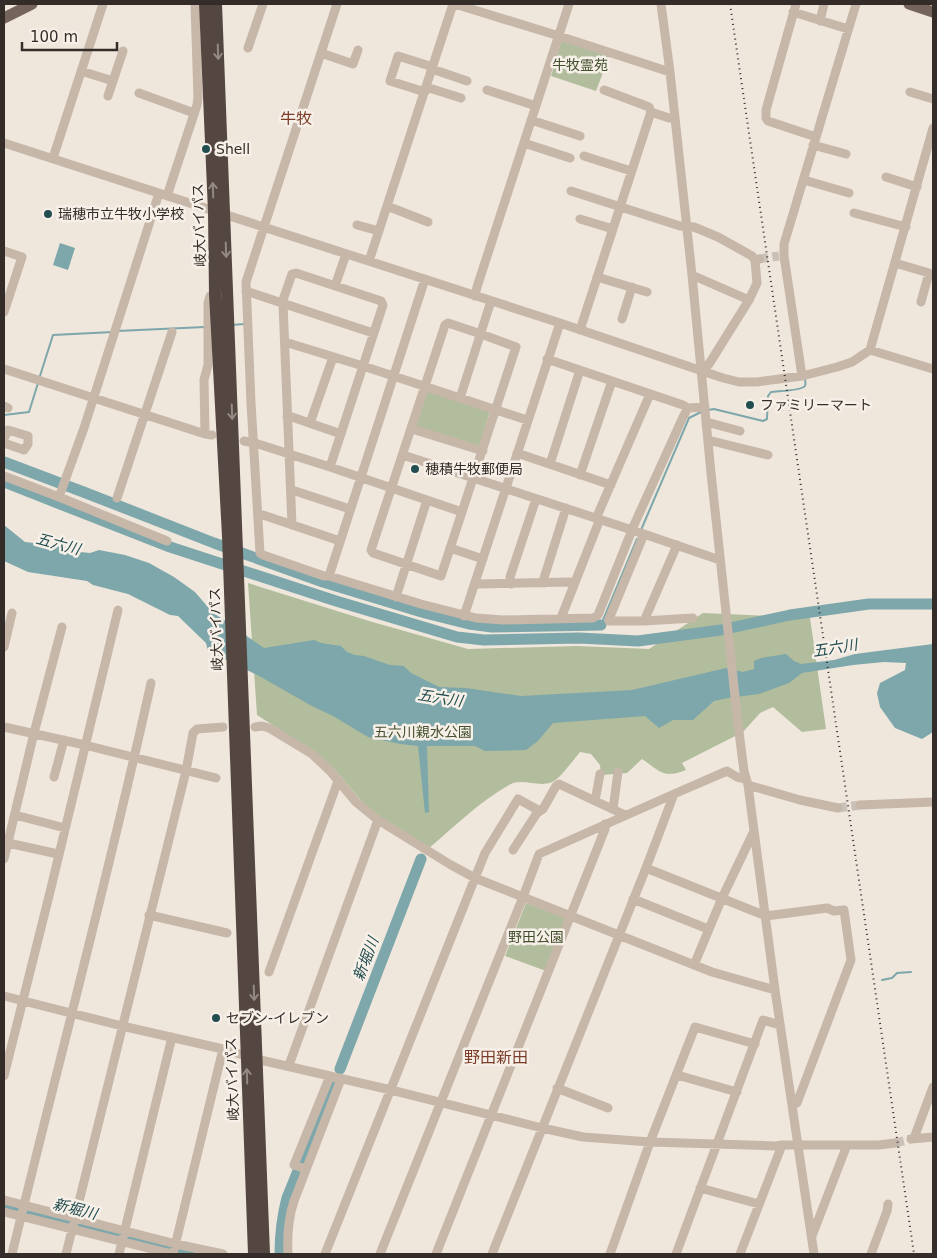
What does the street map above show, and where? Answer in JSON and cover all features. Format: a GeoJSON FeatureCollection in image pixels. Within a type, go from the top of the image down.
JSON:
{"type":"FeatureCollection","features":[{"type":"Feature","properties":{"kind":"highway","name":"岐大バイパス"},"geometry":{"type":"LineString","coordinates":[[206,4],[219,213],[259,1251]]}},
{"type":"Feature","properties":{"kind":"highway","name":"岐大バイパス"},"geometry":{"type":"LineString","coordinates":[[216,4],[219,213],[215,294],[232,536]]}},
{"type":"Feature","properties":{"kind":"main road"},"geometry":{"type":"LineString","coordinates":[[4,18],[32,4]]}},
{"type":"Feature","properties":{"kind":"main road"},"geometry":{"type":"LineString","coordinates":[[912,4],[933,12]]}},
{"type":"Feature","properties":{"kind":"street"},"geometry":{"type":"LineString","coordinates":[[53,158],[104,4]]}},
{"type":"Feature","properties":{"kind":"street"},"geometry":{"type":"LineString","coordinates":[[59,496],[114,332],[194,113],[198,98],[195,4]]}},
{"type":"Feature","properties":{"kind":"street"},"geometry":{"type":"LineString","coordinates":[[248,48],[263,4]]}},
{"type":"Feature","properties":{"kind":"street"},"geometry":{"type":"LineString","coordinates":[[337,4],[246,282],[260,553],[324,576],[464,616],[503,620],[593,618],[598,615],[632,530],[688,408]]}},
{"type":"Feature","properties":{"kind":"street"},"geometry":{"type":"LineString","coordinates":[[369,261],[454,4],[670,72]]}},
{"type":"Feature","properties":{"kind":"street"},"geometry":{"type":"LineString","coordinates":[[475,296],[569,4]]}},
{"type":"Feature","properties":{"kind":"street"},"geometry":{"type":"LineString","coordinates":[[661,4],[692,275],[738,724],[814,1254]]}},
{"type":"Feature","properties":{"kind":"street"},"geometry":{"type":"LineString","coordinates":[[820,20],[824,4]]}},
{"type":"Feature","properties":{"kind":"street"},"geometry":{"type":"LineString","coordinates":[[802,376],[781,256],[856,4]]}},
{"type":"Feature","properties":{"kind":"street"},"geometry":{"type":"LineString","coordinates":[[846,154],[768,121],[766,110],[795,8],[820,20],[848,29]]}},
{"type":"Feature","properties":{"kind":"street"},"geometry":{"type":"LineString","coordinates":[[321,53],[353,64],[358,50]]}},
{"type":"Feature","properties":{"kind":"street"},"geometry":{"type":"LineString","coordinates":[[108,96],[123,51]]}},
{"type":"Feature","properties":{"kind":"street"},"geometry":{"type":"LineString","coordinates":[[461,98],[390,81],[398,56],[467,81]]}},
{"type":"Feature","properties":{"kind":"street"},"geometry":{"type":"LineString","coordinates":[[81,71],[112,81]]}},
{"type":"Feature","properties":{"kind":"street"},"geometry":{"type":"LineString","coordinates":[[487,90],[536,106]]}},
{"type":"Feature","properties":{"kind":"street"},"geometry":{"type":"LineString","coordinates":[[580,330],[651,112],[649,107],[604,90]]}},
{"type":"Feature","properties":{"kind":"street"},"geometry":{"type":"LineString","coordinates":[[142,92],[194,113]]}},
{"type":"Feature","properties":{"kind":"street"},"geometry":{"type":"LineString","coordinates":[[910,92],[933,99]]}},
{"type":"Feature","properties":{"kind":"street"},"geometry":{"type":"LineString","coordinates":[[651,112],[675,118]]}},
{"type":"Feature","properties":{"kind":"street"},"geometry":{"type":"LineString","coordinates":[[531,120],[580,136]]}},
{"type":"Feature","properties":{"kind":"street"},"geometry":{"type":"LineString","coordinates":[[4,143],[560,323],[723,378],[739,382],[757,382],[802,376],[837,367],[852,362],[870,350],[933,128]]}},
{"type":"Feature","properties":{"kind":"street"},"geometry":{"type":"LineString","coordinates":[[524,143],[570,158]]}},
{"type":"Feature","properties":{"kind":"street"},"geometry":{"type":"LineString","coordinates":[[584,156],[631,171]]}},
{"type":"Feature","properties":{"kind":"street"},"geometry":{"type":"LineString","coordinates":[[886,177],[917,187]]}},
{"type":"Feature","properties":{"kind":"street"},"geometry":{"type":"LineString","coordinates":[[804,180],[850,193]]}},
{"type":"Feature","properties":{"kind":"street"},"geometry":{"type":"LineString","coordinates":[[570,191],[680,226],[694,228],[718,237],[757,259],[757,283],[749,300],[709,364],[702,371]]}},
{"type":"Feature","properties":{"kind":"street"},"geometry":{"type":"LineString","coordinates":[[388,206],[428,222]]}},
{"type":"Feature","properties":{"kind":"street"},"geometry":{"type":"LineString","coordinates":[[854,213],[906,227]]}},
{"type":"Feature","properties":{"kind":"street"},"geometry":{"type":"LineString","coordinates":[[580,219],[613,229]]}},
{"type":"Feature","properties":{"kind":"street"},"geometry":{"type":"LineString","coordinates":[[357,224],[379,231]]}},
{"type":"Feature","properties":{"kind":"street"},"geometry":{"type":"LineString","coordinates":[[4,251],[22,257],[4,312]]}},
{"type":"Feature","properties":{"kind":"street"},"geometry":{"type":"LineString","coordinates":[[335,286],[346,254]]}},
{"type":"Feature","properties":{"kind":"street"},"geometry":{"type":"LineString","coordinates":[[895,263],[929,273],[920,302]]}},
{"type":"Feature","properties":{"kind":"street"},"geometry":{"type":"LineString","coordinates":[[292,525],[283,304],[292,274],[296,273],[382,301],[383,305],[330,467]]}},
{"type":"Feature","properties":{"kind":"street"},"geometry":{"type":"LineString","coordinates":[[692,275],[749,300]]}},
{"type":"Feature","properties":{"kind":"street"},"geometry":{"type":"LineString","coordinates":[[597,277],[647,292]]}},
{"type":"Feature","properties":{"kind":"street"},"geometry":{"type":"LineString","coordinates":[[329,576],[425,279]]}},
{"type":"Feature","properties":{"kind":"street"},"geometry":{"type":"LineString","coordinates":[[622,319],[632,287]]}},
{"type":"Feature","properties":{"kind":"street"},"geometry":{"type":"LineString","coordinates":[[246,292],[373,333]]}},
{"type":"Feature","properties":{"kind":"street"},"geometry":{"type":"LineString","coordinates":[[4,369],[208,435],[204,380],[208,365],[208,303],[210,296],[215,294]]}},
{"type":"Feature","properties":{"kind":"street"},"geometry":{"type":"LineString","coordinates":[[460,398],[492,301]]}},
{"type":"Feature","properties":{"kind":"street"},"geometry":{"type":"LineString","coordinates":[[448,323],[481,334],[516,347],[441,576],[373,554],[371,550],[445,326],[448,323]]}},
{"type":"Feature","properties":{"kind":"street"},"geometry":{"type":"LineString","coordinates":[[464,616],[560,323]]}},
{"type":"Feature","properties":{"kind":"street"},"geometry":{"type":"LineString","coordinates":[[117,498],[172,332]]}},
{"type":"Feature","properties":{"kind":"street"},"geometry":{"type":"LineString","coordinates":[[284,342],[527,420]]}},
{"type":"Feature","properties":{"kind":"street"},"geometry":{"type":"LineString","coordinates":[[870,350],[933,369]]}},
{"type":"Feature","properties":{"kind":"street"},"geometry":{"type":"LineString","coordinates":[[310,423],[332,357]]}},
{"type":"Feature","properties":{"kind":"street"},"geometry":{"type":"LineString","coordinates":[[547,359],[684,405],[688,408],[705,407]]}},
{"type":"Feature","properties":{"kind":"street"},"geometry":{"type":"LineString","coordinates":[[550,464],[580,370]]}},
{"type":"Feature","properties":{"kind":"street"},"geometry":{"type":"LineString","coordinates":[[580,474],[612,381]]}},
{"type":"Feature","properties":{"kind":"street"},"geometry":{"type":"LineString","coordinates":[[561,618],[598,524],[598,514],[650,394]]}},
{"type":"Feature","properties":{"kind":"street"},"geometry":{"type":"LineString","coordinates":[[287,417],[292,417],[341,434]]}},
{"type":"Feature","properties":{"kind":"street"},"geometry":{"type":"LineString","coordinates":[[706,424],[710,423],[740,431]]}},
{"type":"Feature","properties":{"kind":"street"},"geometry":{"type":"LineString","coordinates":[[412,428],[482,451]]}},
{"type":"Feature","properties":{"kind":"street"},"geometry":{"type":"LineString","coordinates":[[244,441],[330,467],[462,512]]}},
{"type":"Feature","properties":{"kind":"street"},"geometry":{"type":"LineString","coordinates":[[708,441],[768,455]]}},
{"type":"Feature","properties":{"kind":"street"},"geometry":{"type":"LineString","coordinates":[[517,453],[611,485]]}},
{"type":"Feature","properties":{"kind":"street"},"geometry":{"type":"LineString","coordinates":[[403,455],[720,560]]}},
{"type":"Feature","properties":{"kind":"street"},"geometry":{"type":"LineString","coordinates":[[4,476],[59,496],[167,541]]}},
{"type":"Feature","properties":{"kind":"street"},"geometry":{"type":"LineString","coordinates":[[290,491],[350,509]]}},
{"type":"Feature","properties":{"kind":"street"},"geometry":{"type":"LineString","coordinates":[[511,584],[510,577],[536,498]]}},
{"type":"Feature","properties":{"kind":"street"},"geometry":{"type":"LineString","coordinates":[[396,596],[427,500]]}},
{"type":"Feature","properties":{"kind":"street"},"geometry":{"type":"LineString","coordinates":[[544,583],[566,508]]}},
{"type":"Feature","properties":{"kind":"street"},"geometry":{"type":"LineString","coordinates":[[258,515],[263,515],[340,541]]}},
{"type":"Feature","properties":{"kind":"street"},"geometry":{"type":"LineString","coordinates":[[644,534],[609,619],[610,621],[693,618]]}},
{"type":"Feature","properties":{"kind":"street"},"geometry":{"type":"LineString","coordinates":[[644,621],[677,545]]}},
{"type":"Feature","properties":{"kind":"street"},"geometry":{"type":"LineString","coordinates":[[450,548],[483,559]]}},
{"type":"Feature","properties":{"kind":"street"},"geometry":{"type":"LineString","coordinates":[[475,583],[574,583]]}},
{"type":"Feature","properties":{"kind":"street"},"geometry":{"type":"LineString","coordinates":[[4,1076],[118,610]]}},
{"type":"Feature","properties":{"kind":"street"},"geometry":{"type":"LineString","coordinates":[[4,647],[12,613]]}},
{"type":"Feature","properties":{"kind":"street"},"geometry":{"type":"LineString","coordinates":[[4,859],[62,627]]}},
{"type":"Feature","properties":{"kind":"street"},"geometry":{"type":"LineString","coordinates":[[12,1254],[151,683]]}},
{"type":"Feature","properties":{"kind":"street"},"geometry":{"type":"LineString","coordinates":[[4,727],[216,778]]}},
{"type":"Feature","properties":{"kind":"street"},"geometry":{"type":"LineString","coordinates":[[66,1254],[186,771],[193,734],[197,730],[223,727]]}},
{"type":"Feature","properties":{"kind":"street"},"geometry":{"type":"LineString","coordinates":[[256,727],[269,728],[312,754],[331,772],[356,802],[378,820],[475,878],[712,972],[775,990]]}},
{"type":"Feature","properties":{"kind":"street"},"geometry":{"type":"LineString","coordinates":[[54,777],[64,740]]}},
{"type":"Feature","properties":{"kind":"street"},"geometry":{"type":"LineString","coordinates":[[380,1254],[539,854],[727,771],[747,782],[800,800],[838,808]]}},
{"type":"Feature","properties":{"kind":"street"},"geometry":{"type":"LineString","coordinates":[[613,809],[618,772]]}},
{"type":"Feature","properties":{"kind":"street"},"geometry":{"type":"LineString","coordinates":[[595,801],[600,774]]}},
{"type":"Feature","properties":{"kind":"street"},"geometry":{"type":"LineString","coordinates":[[268,972],[338,781]]}},
{"type":"Feature","properties":{"kind":"street"},"geometry":{"type":"LineString","coordinates":[[513,850],[559,784],[625,815]]}},
{"type":"Feature","properties":{"kind":"street"},"geometry":{"type":"LineString","coordinates":[[492,1254],[674,794]]}},
{"type":"Feature","properties":{"kind":"street"},"geometry":{"type":"LineString","coordinates":[[325,1254],[392,1090],[484,852],[518,800],[540,811]]}},
{"type":"Feature","properties":{"kind":"street"},"geometry":{"type":"LineString","coordinates":[[860,805],[933,802]]}},
{"type":"Feature","properties":{"kind":"street"},"geometry":{"type":"LineString","coordinates":[[14,815],[65,828]]}},
{"type":"Feature","properties":{"kind":"street"},"geometry":{"type":"LineString","coordinates":[[289,1065],[378,820]]}},
{"type":"Feature","properties":{"kind":"street"},"geometry":{"type":"LineString","coordinates":[[436,1254],[605,829],[605,824]]}},
{"type":"Feature","properties":{"kind":"street"},"geometry":{"type":"LineString","coordinates":[[694,965],[722,898],[754,830]]}},
{"type":"Feature","properties":{"kind":"street"},"geometry":{"type":"LineString","coordinates":[[8,843],[58,854]]}},
{"type":"Feature","properties":{"kind":"street"},"geometry":{"type":"LineString","coordinates":[[646,868],[765,915],[827,908],[844,910],[851,960],[797,1103]]}},
{"type":"Feature","properties":{"kind":"street"},"geometry":{"type":"LineString","coordinates":[[633,899],[708,930]]}},
{"type":"Feature","properties":{"kind":"street"},"geometry":{"type":"LineString","coordinates":[[150,915],[227,932]]}},
{"type":"Feature","properties":{"kind":"street"},"geometry":{"type":"LineString","coordinates":[[4,996],[583,1137],[650,1142],[776,1146],[879,1145],[894,1143]]}},
{"type":"Feature","properties":{"kind":"street"},"geometry":{"type":"LineString","coordinates":[[676,1254],[763,1020],[780,1025]]}},
{"type":"Feature","properties":{"kind":"street"},"geometry":{"type":"LineString","coordinates":[[610,1254],[650,1142],[695,1027],[755,1044]]}},
{"type":"Feature","properties":{"kind":"street"},"geometry":{"type":"LineString","coordinates":[[119,1254],[172,1037]]}},
{"type":"Feature","properties":{"kind":"street"},"geometry":{"type":"LineString","coordinates":[[174,1250],[223,1049]]}},
{"type":"Feature","properties":{"kind":"street"},"geometry":{"type":"LineString","coordinates":[[677,1075],[737,1092]]}},
{"type":"Feature","properties":{"kind":"street"},"geometry":{"type":"LineString","coordinates":[[306,1169],[294,1165],[330,1076]]}},
{"type":"Feature","properties":{"kind":"street"},"geometry":{"type":"LineString","coordinates":[[285,1254],[289,1216],[341,1079]]}},
{"type":"Feature","properties":{"kind":"street"},"geometry":{"type":"LineString","coordinates":[[933,1087],[913,1138],[933,1137]]}},
{"type":"Feature","properties":{"kind":"street"},"geometry":{"type":"LineString","coordinates":[[557,1088],[608,1108]]}},
{"type":"Feature","properties":{"kind":"street"},"geometry":{"type":"LineString","coordinates":[[740,1254],[782,1145]]}},
{"type":"Feature","properties":{"kind":"street"},"geometry":{"type":"LineString","coordinates":[[807,1254],[847,1145]]}},
{"type":"Feature","properties":{"kind":"street"},"geometry":{"type":"LineString","coordinates":[[700,1188],[759,1204]]}},
{"type":"Feature","properties":{"kind":"street"},"geometry":{"type":"LineString","coordinates":[[4,1200],[22,1211]]}},
{"type":"Feature","properties":{"kind":"street"},"geometry":{"type":"LineString","coordinates":[[871,1254],[888,1210],[888,1204]]}},
{"type":"Feature","properties":{"kind":"street"},"geometry":{"type":"LineString","coordinates":[[4,1212],[22,1211],[174,1250],[223,1254]]}},
{"type":"Feature","properties":{"kind":"green space","name":"牛牧霊苑"},"geometry":{"type":"Polygon","coordinates":[[[562,39],[610,54],[596,91],[551,76],[562,39]]]}},
{"type":"Feature","properties":{"kind":"green space"},"geometry":{"type":"Polygon","coordinates":[[[429,391],[490,411],[480,446],[418,428],[415,424],[429,391]]]}},
{"type":"Feature","properties":{"kind":"green space","name":"五六川親水公園"},"geometry":{"type":"Polygon","coordinates":[[[248,583],[369,621],[468,649],[577,646],[649,649],[703,613],[810,618],[826,729],[802,732],[773,707],[760,713],[743,732],[682,763],[686,770],[672,774],[658,770],[642,759],[627,773],[601,775],[600,765],[591,754],[580,752],[554,781],[543,784],[520,782],[509,785],[477,807],[429,848],[371,812],[335,770],[313,751],[257,715],[248,583]]]}},
{"type":"Feature","properties":{"kind":"green space","name":"野田公園"},"geometry":{"type":"Polygon","coordinates":[[[526,903],[566,918],[546,971],[505,956],[526,903]]]}},
{"type":"Feature","properties":{"kind":"water"},"geometry":{"type":"Polygon","coordinates":[[[60,243],[75,248],[68,270],[53,265],[60,243]]]}},
{"type":"Feature","properties":{"kind":"water"},"geometry":{"type":"Polygon","coordinates":[[[4,525],[25,542],[69,547],[80,552],[90,553],[99,550],[125,555],[149,563],[195,592],[217,615],[264,648],[314,640],[341,646],[347,652],[355,655],[364,656],[390,665],[404,666],[411,673],[439,687],[466,688],[521,696],[632,690],[726,668],[743,672],[754,669],[754,661],[761,658],[786,654],[801,664],[834,660],[855,654],[933,644],[933,732],[922,739],[895,728],[880,707],[877,693],[880,683],[905,670],[906,663],[884,662],[802,673],[789,683],[759,694],[714,701],[693,720],[673,720],[659,728],[645,716],[553,723],[538,741],[526,750],[485,751],[475,746],[427,746],[429,812],[425,813],[418,746],[368,737],[261,677],[208,651],[206,643],[178,616],[170,615],[128,594],[93,585],[87,581],[28,572],[4,561],[4,525]]]}},
{"type":"Feature","properties":{"kind":"waterway"},"geometry":{"type":"LineString","coordinates":[[232,325],[244,323]]}},
{"type":"Feature","properties":{"kind":"waterway"},"geometry":{"type":"LineString","coordinates":[[117,331],[205,327]]}},
{"type":"Feature","properties":{"kind":"waterway"},"geometry":{"type":"LineString","coordinates":[[39,379],[53,335],[113,332]]}},
{"type":"Feature","properties":{"kind":"waterway"},"geometry":{"type":"LineString","coordinates":[[708,410],[714,409],[763,421],[767,419],[768,396],[771,392],[803,388],[805,386],[805,378]]}},
{"type":"Feature","properties":{"kind":"waterway"},"geometry":{"type":"LineString","coordinates":[[4,415],[29,412],[38,383]]}},
{"type":"Feature","properties":{"kind":"waterway"},"geometry":{"type":"LineString","coordinates":[[641,530],[689,418],[703,411]]}},
{"type":"Feature","properties":{"kind":"waterway"},"geometry":{"type":"LineString","coordinates":[[4,462],[214,543],[323,582],[425,613],[469,624],[492,627],[601,625]]}},
{"type":"Feature","properties":{"kind":"waterway","name":"五六川"},"geometry":{"type":"LineString","coordinates":[[4,482],[167,546],[336,601],[457,637],[484,640],[579,638],[638,641],[721,630],[790,615],[869,604],[933,604]]}},
{"type":"Feature","properties":{"kind":"waterway"},"geometry":{"type":"LineString","coordinates":[[601,625],[637,539]]}},
{"type":"Feature","properties":{"kind":"waterway","name":"新堀川"},"geometry":{"type":"LineString","coordinates":[[340,1069],[421,859]]}},
{"type":"Feature","properties":{"kind":"waterway"},"geometry":{"type":"LineString","coordinates":[[882,980],[892,978],[897,973],[911,972]]}},
{"type":"Feature","properties":{"kind":"waterway","name":"新堀川"},"geometry":{"type":"LineString","coordinates":[[280,1254],[280,1240],[287,1198],[333,1084]]}},
{"type":"Feature","properties":{"kind":"waterway","name":"新堀川"},"geometry":{"type":"LineString","coordinates":[[4,1207],[197,1254]]}},
{"type":"Feature","properties":{"kind":"tunnel"},"geometry":{"type":"LineString","coordinates":[[759,259],[779,256]]}},
{"type":"Feature","properties":{"kind":"tunnel"},"geometry":{"type":"LineString","coordinates":[[838,808],[860,805]]}},
{"type":"Feature","properties":{"kind":"tunnel"},"geometry":{"type":"LineString","coordinates":[[895,1143],[911,1139]]}},
{"type":"Feature","properties":{"kind":"railway"},"geometry":{"type":"LineString","coordinates":[[730,4],[914,1254]]}},
{"type":"Feature","properties":{"kind":"place","name":"Shell"},"geometry":{"type":"Point","coordinates":[206,149]}},
{"type":"Feature","properties":{"kind":"place","name":"瑞穂市立牛牧小学校"},"geometry":{"type":"Point","coordinates":[48,214]}},
{"type":"Feature","properties":{"kind":"place","name":"ファミリーマート"},"geometry":{"type":"Point","coordinates":[750,405]}},
{"type":"Feature","properties":{"kind":"place","name":"穂積牛牧郵便局"},"geometry":{"type":"Point","coordinates":[415,469]}},
{"type":"Feature","properties":{"kind":"place","name":"セブン-イレブン"},"geometry":{"type":"Point","coordinates":[216,1018]}},
{"type":"Feature","properties":{"kind":"district","name":"牛牧"},"geometry":{"type":"Point","coordinates":[296,118]}},
{"type":"Feature","properties":{"kind":"district","name":"野田新田"},"geometry":{"type":"Point","coordinates":[496,1057]}}]}
